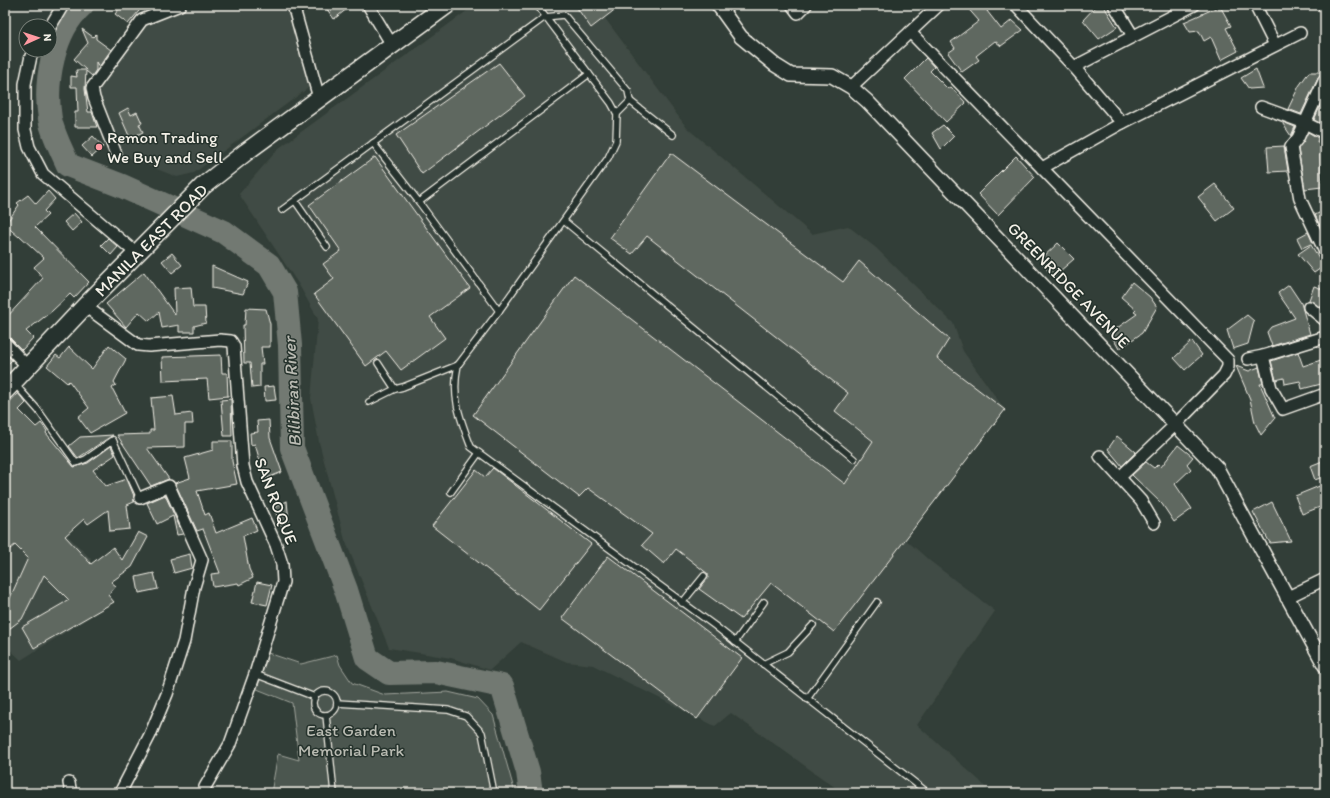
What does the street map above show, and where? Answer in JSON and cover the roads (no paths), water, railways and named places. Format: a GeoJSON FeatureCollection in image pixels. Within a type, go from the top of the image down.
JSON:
{"type":"FeatureCollection","features":[{"type":"Feature","properties":{"kind":"main road","name":"MANILA EAST ROAD"},"geometry":{"type":"LineString","coordinates":[[9,387],[139,250],[203,186],[319,98],[447,5]]}},
{"type":"Feature","properties":{"kind":"street"},"geometry":{"type":"LineString","coordinates":[[55,18],[63,5]]}},
{"type":"Feature","properties":{"kind":"street"},"geometry":{"type":"LineString","coordinates":[[116,154],[94,98],[92,88],[142,20],[180,5]]}},
{"type":"Feature","properties":{"kind":"street"},"geometry":{"type":"LineString","coordinates":[[293,5],[319,98]]}},
{"type":"Feature","properties":{"kind":"street"},"geometry":{"type":"LineString","coordinates":[[368,5],[392,45]]}},
{"type":"Feature","properties":{"kind":"street","name":"GREENRIDGE AVENUE"},"geometry":{"type":"LineString","coordinates":[[718,5],[741,37],[775,65],[791,75],[832,76],[851,87],[868,101],[1217,468],[1286,598],[1325,666]]}},
{"type":"Feature","properties":{"kind":"street"},"geometry":{"type":"LineString","coordinates":[[792,5],[798,13],[806,5]]}},
{"type":"Feature","properties":{"kind":"street"},"geometry":{"type":"LineString","coordinates":[[851,87],[939,5]]}},
{"type":"Feature","properties":{"kind":"street"},"geometry":{"type":"LineString","coordinates":[[1016,5],[1074,67],[1122,123]]}},
{"type":"Feature","properties":{"kind":"street"},"geometry":{"type":"LineString","coordinates":[[1114,5],[1133,36]]}},
{"type":"Feature","properties":{"kind":"street"},"geometry":{"type":"LineString","coordinates":[[1074,67],[1194,5]]}},
{"type":"Feature","properties":{"kind":"street"},"geometry":{"type":"LineString","coordinates":[[1254,5],[1275,45]]}},
{"type":"Feature","properties":{"kind":"street"},"geometry":{"type":"LineString","coordinates":[[910,32],[1228,360],[1228,367],[1224,375],[1176,424],[1120,476]]}},
{"type":"Feature","properties":{"kind":"street"},"geometry":{"type":"LineString","coordinates":[[1042,168],[1122,123],[1300,33]]}},
{"type":"Feature","properties":{"kind":"street"},"geometry":{"type":"LineString","coordinates":[[32,58],[25,84],[25,130],[29,147],[43,174],[139,250]]}},
{"type":"Feature","properties":{"kind":"street"},"geometry":{"type":"LineString","coordinates":[[1325,79],[1298,138],[1291,147],[1300,199],[1325,252]]}},
{"type":"Feature","properties":{"kind":"street"},"geometry":{"type":"LineString","coordinates":[[1261,106],[1305,123],[1325,133]]}},
{"type":"Feature","properties":{"kind":"street","name":"SAN ROQUE"},"geometry":{"type":"LineString","coordinates":[[85,306],[138,345],[149,346],[220,340],[231,341],[234,346],[243,466],[247,482],[276,545],[282,564],[283,582],[255,674],[230,744],[204,787],[204,793]]}},
{"type":"Feature","properties":{"kind":"street"},"geometry":{"type":"LineString","coordinates":[[1309,307],[1325,320]]}},
{"type":"Feature","properties":{"kind":"street"},"geometry":{"type":"LineString","coordinates":[[1248,359],[1263,356],[1325,337]]}},
{"type":"Feature","properties":{"kind":"street"},"geometry":{"type":"LineString","coordinates":[[5,343],[28,367]]}},
{"type":"Feature","properties":{"kind":"street"},"geometry":{"type":"LineString","coordinates":[[1263,356],[1271,388],[1283,408],[1325,394]]}},
{"type":"Feature","properties":{"kind":"street"},"geometry":{"type":"LineString","coordinates":[[1100,456],[1142,501],[1154,523]]}},
{"type":"Feature","properties":{"kind":"street"},"geometry":{"type":"LineString","coordinates":[[125,790],[167,694],[184,641],[194,587],[202,560],[169,486],[140,498]]}},
{"type":"Feature","properties":{"kind":"street"},"geometry":{"type":"LineString","coordinates":[[1286,598],[1325,579]]}},
{"type":"Feature","properties":{"kind":"lane"},"geometry":{"type":"LineString","coordinates":[[537,5],[611,103],[617,114],[616,141],[608,158],[499,311],[458,365],[454,382],[458,414],[471,447],[735,642],[928,793]]}},
{"type":"Feature","properties":{"kind":"lane"},"geometry":{"type":"LineString","coordinates":[[282,210],[545,17],[564,15],[615,74],[628,91],[630,101],[673,135]]}},
{"type":"Feature","properties":{"kind":"lane"},"geometry":{"type":"LineString","coordinates":[[419,202],[589,74]]}},
{"type":"Feature","properties":{"kind":"lane"},"geometry":{"type":"LineString","coordinates":[[617,114],[630,101]]}},
{"type":"Feature","properties":{"kind":"lane"},"geometry":{"type":"LineString","coordinates":[[373,143],[419,202],[499,311]]}},
{"type":"Feature","properties":{"kind":"lane"},"geometry":{"type":"LineString","coordinates":[[295,201],[327,247]]}},
{"type":"Feature","properties":{"kind":"lane"},"geometry":{"type":"LineString","coordinates":[[564,220],[854,458]]}},
{"type":"Feature","properties":{"kind":"lane"},"geometry":{"type":"LineString","coordinates":[[378,363],[395,389]]}},
{"type":"Feature","properties":{"kind":"lane"},"geometry":{"type":"LineString","coordinates":[[369,402],[395,389],[458,365]]}},
{"type":"Feature","properties":{"kind":"lane"},"geometry":{"type":"LineString","coordinates":[[9,387],[38,410],[76,463],[86,459],[113,440],[140,498]]}},
{"type":"Feature","properties":{"kind":"lane"},"geometry":{"type":"LineString","coordinates":[[451,492],[479,453]]}},
{"type":"Feature","properties":{"kind":"lane"},"geometry":{"type":"LineString","coordinates":[[682,603],[704,576]]}},
{"type":"Feature","properties":{"kind":"lane"},"geometry":{"type":"LineString","coordinates":[[735,642],[764,602]]}},
{"type":"Feature","properties":{"kind":"lane"},"geometry":{"type":"LineString","coordinates":[[807,699],[877,602]]}},
{"type":"Feature","properties":{"kind":"lane"},"geometry":{"type":"LineString","coordinates":[[763,664],[788,652],[812,625]]}},
{"type":"Feature","properties":{"kind":"lane"},"geometry":{"type":"LineString","coordinates":[[255,674],[315,697]]}},
{"type":"Feature","properties":{"kind":"lane"},"geometry":{"type":"LineString","coordinates":[[328,691],[333,694],[337,703],[335,709],[326,715],[318,712],[314,705],[315,697],[318,693],[328,691]]}},
{"type":"Feature","properties":{"kind":"lane"},"geometry":{"type":"LineString","coordinates":[[337,703],[448,710],[466,716],[482,733],[494,793]]}},
{"type":"Feature","properties":{"kind":"lane"},"geometry":{"type":"LineString","coordinates":[[326,715],[334,793]]}},
{"type":"Feature","properties":{"kind":"waterway","name":"Bilibiran River"},"geometry":{"type":"LineString","coordinates":[[82,5],[72,16],[58,43],[53,58],[48,89],[48,105],[51,125],[68,165],[122,186],[224,232],[269,265],[285,292],[290,345],[292,448],[346,590],[367,658],[389,673],[436,672],[502,686],[528,772],[531,793]]}},
{"type":"Feature","properties":{"kind":"place","name":"Remon Trading We Buy and Sell"},"geometry":{"type":"Point","coordinates":[99,147]}},
{"type":"Feature","properties":{"kind":"park label","name":"East Garden Memorial Park"},"geometry":{"type":"Point","coordinates":[351,740]}}]}
